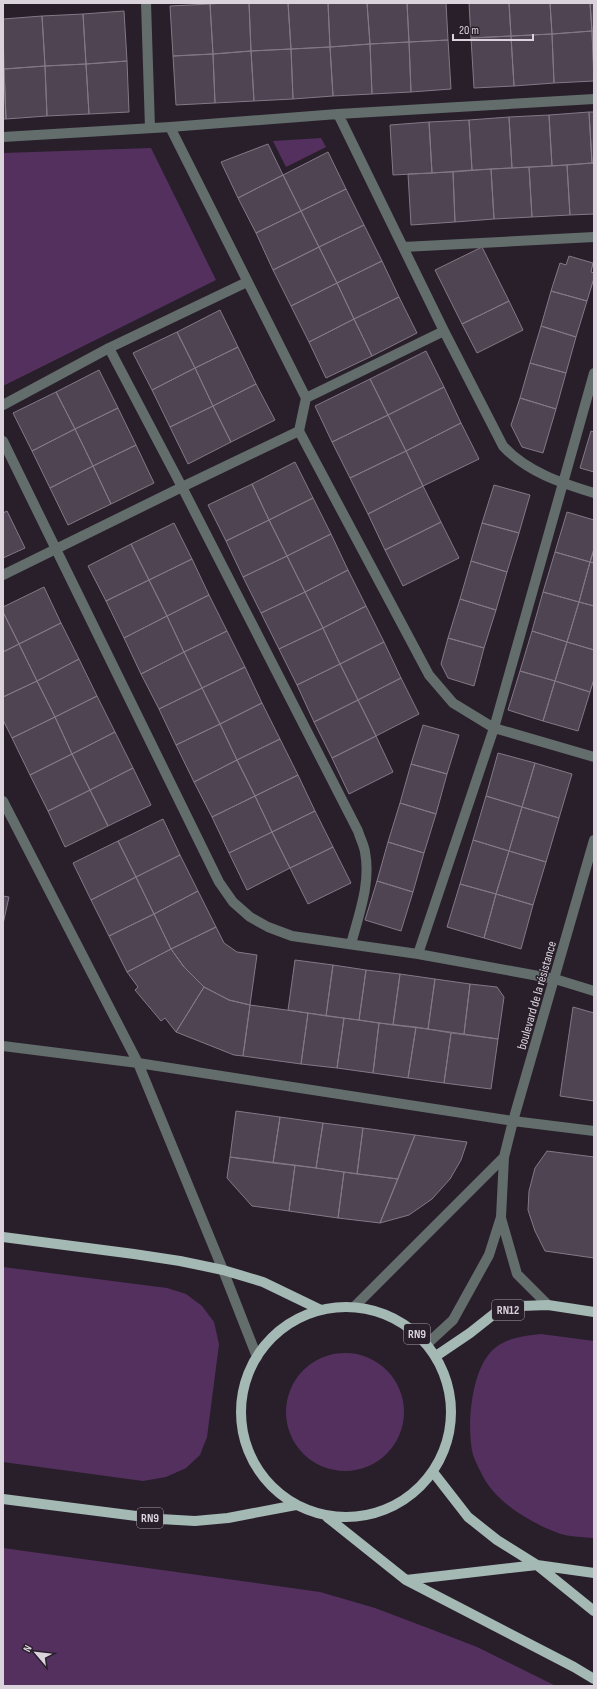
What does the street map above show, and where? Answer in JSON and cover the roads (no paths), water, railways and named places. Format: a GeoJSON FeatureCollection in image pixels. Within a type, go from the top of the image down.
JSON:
{"type":"FeatureCollection","features":[{"type":"Feature","properties":{"kind":"main road"},"geometry":{"type":"LineString","coordinates":[[3,1237],[134,1254],[180,1261],[223,1270],[263,1282],[321,1310]]}},
{"type":"Feature","properties":{"kind":"main road","name":"RN12"},"geometry":{"type":"LineString","coordinates":[[436,1356],[494,1314],[521,1306],[548,1305],[594,1312]]}},
{"type":"Feature","properties":{"kind":"main road","name":"RN9"},"geometry":{"type":"LineString","coordinates":[[338,1307],[354,1307],[386,1315],[402,1322],[427,1344],[436,1356],[444,1371],[449,1388],[452,1414],[450,1432],[445,1448],[434,1472],[416,1492],[401,1503],[385,1511],[351,1518],[325,1516],[296,1505],[276,1491],[265,1479],[252,1459],[244,1436],[241,1415],[243,1395],[247,1379],[257,1357],[272,1338],[298,1318],[321,1310],[338,1307]]}},
{"type":"Feature","properties":{"kind":"main road"},"geometry":{"type":"LineString","coordinates":[[434,1472],[468,1517],[497,1540],[537,1565],[594,1611]]}},
{"type":"Feature","properties":{"kind":"main road","name":"RN9"},"geometry":{"type":"LineString","coordinates":[[3,1498],[160,1519],[195,1521],[228,1518],[296,1505]]}},
{"type":"Feature","properties":{"kind":"main road","name":"RN9"},"geometry":{"type":"LineString","coordinates":[[325,1516],[406,1580],[574,1667],[594,1679]]}},
{"type":"Feature","properties":{"kind":"main road"},"geometry":{"type":"LineString","coordinates":[[406,1580],[537,1565],[594,1573]]}},
{"type":"Feature","properties":{"kind":"street"},"geometry":{"type":"LineString","coordinates":[[146,3],[150,128]]}},
{"type":"Feature","properties":{"kind":"street"},"geometry":{"type":"LineString","coordinates":[[3,137],[170,128],[338,114],[594,99]]}},
{"type":"Feature","properties":{"kind":"street"},"geometry":{"type":"LineString","coordinates":[[338,114],[444,331],[503,446],[514,457],[527,466],[563,483],[594,493]]}},
{"type":"Feature","properties":{"kind":"street"},"geometry":{"type":"LineString","coordinates":[[170,128],[306,398],[299,431],[429,675],[454,703],[494,728],[594,757]]}},
{"type":"Feature","properties":{"kind":"street"},"geometry":{"type":"LineString","coordinates":[[403,247],[594,237]]}},
{"type":"Feature","properties":{"kind":"street"},"geometry":{"type":"LineString","coordinates":[[3,405],[109,348],[247,282]]}},
{"type":"Feature","properties":{"kind":"street"},"geometry":{"type":"LineString","coordinates":[[306,398],[444,331]]}},
{"type":"Feature","properties":{"kind":"street"},"geometry":{"type":"LineString","coordinates":[[109,348],[182,486],[358,831],[365,851],[367,871],[365,892],[351,944]]}},
{"type":"Feature","properties":{"kind":"street"},"geometry":{"type":"LineString","coordinates":[[418,954],[494,728],[594,373]]}},
{"type":"Feature","properties":{"kind":"street"},"geometry":{"type":"LineString","coordinates":[[3,575],[56,550],[182,486],[299,431]]}},
{"type":"Feature","properties":{"kind":"street"},"geometry":{"type":"LineString","coordinates":[[3,441],[219,882],[233,902],[250,916],[268,927],[292,936],[418,954],[555,980],[594,991]]}},
{"type":"Feature","properties":{"kind":"street"},"geometry":{"type":"LineString","coordinates":[[3,801],[138,1063],[257,1357]]}},
{"type":"Feature","properties":{"kind":"street","name":"boulevard de la résistance"},"geometry":{"type":"LineString","coordinates":[[501,1218],[504,1157],[594,840]]}},
{"type":"Feature","properties":{"kind":"street"},"geometry":{"type":"LineString","coordinates":[[3,1046],[138,1063],[513,1121],[594,1131]]}},
{"type":"Feature","properties":{"kind":"street"},"geometry":{"type":"LineString","coordinates":[[354,1307],[504,1157]]}},
{"type":"Feature","properties":{"kind":"street"},"geometry":{"type":"LineString","coordinates":[[501,1218],[517,1274],[548,1305]]}},
{"type":"Feature","properties":{"kind":"street"},"geometry":{"type":"LineString","coordinates":[[427,1344],[453,1320],[489,1255],[501,1218]]}}]}
